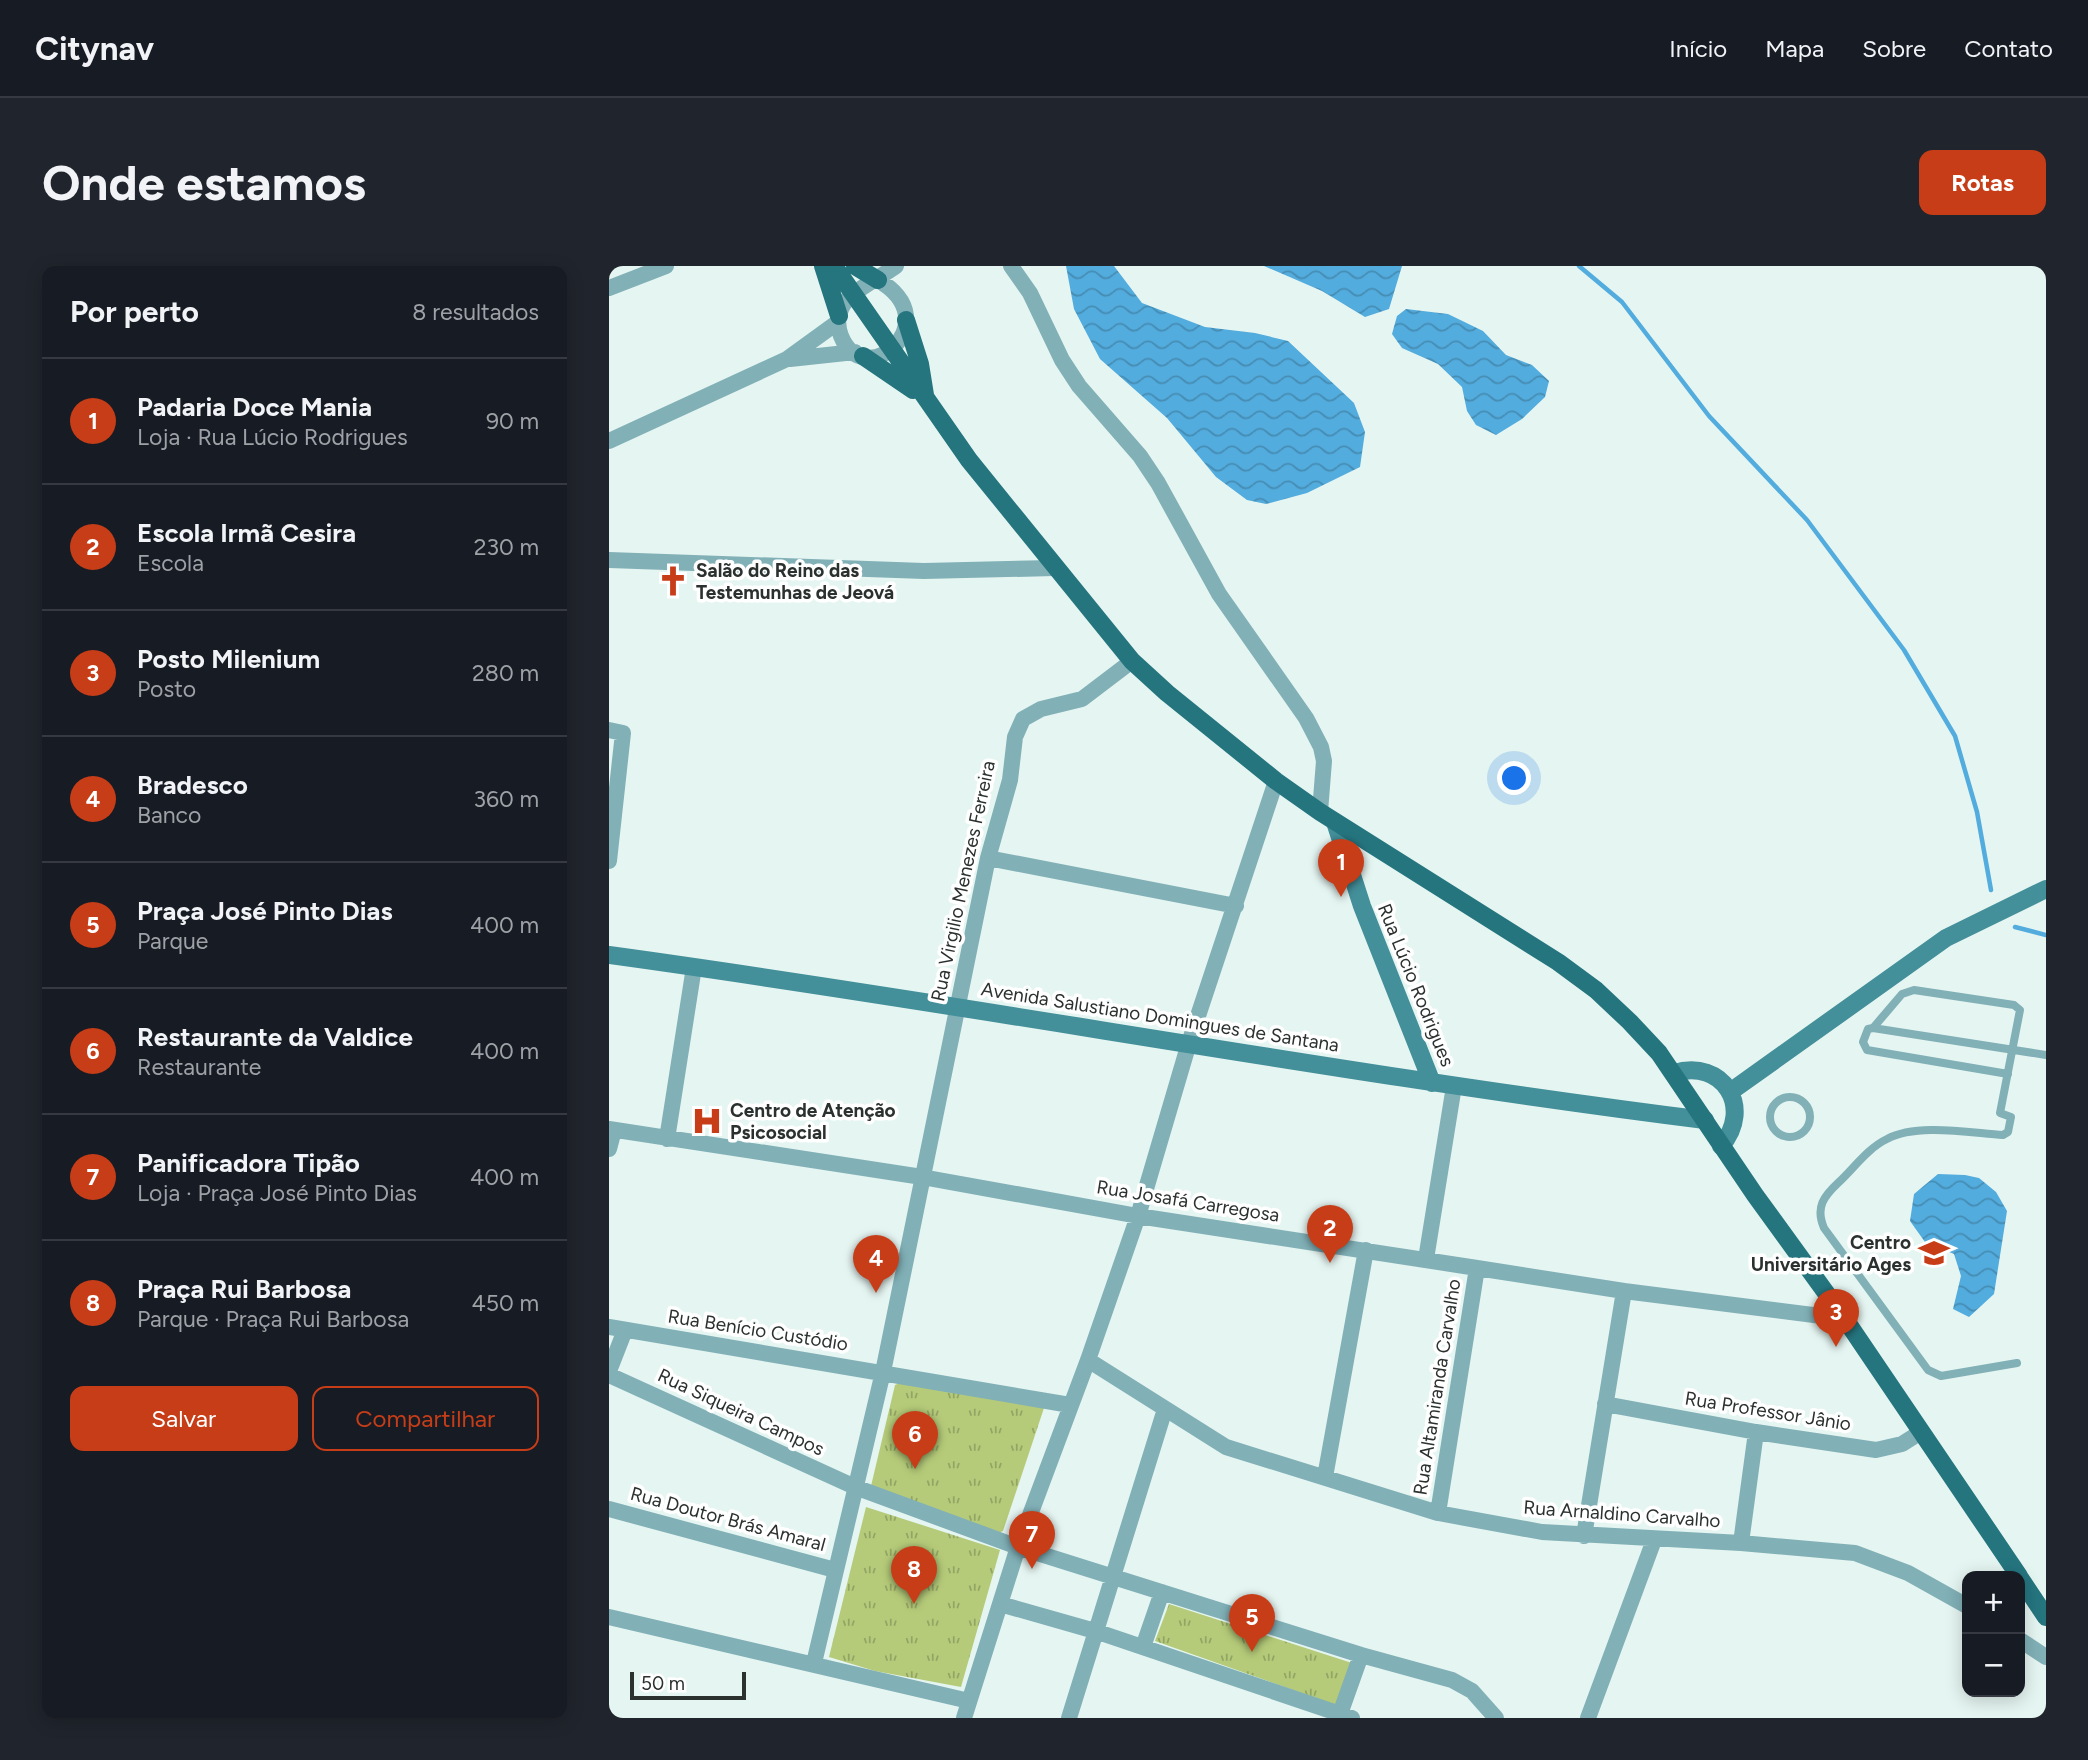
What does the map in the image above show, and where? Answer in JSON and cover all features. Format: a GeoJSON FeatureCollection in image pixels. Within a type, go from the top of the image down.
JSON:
{"type":"FeatureCollection","features":[{"type":"Feature","properties":{"kind":"main road"},"geometry":{"type":"LineString","coordinates":[[823,266],[838,319]]}},
{"type":"Feature","properties":{"kind":"main road"},"geometry":{"type":"LineString","coordinates":[[834,266],[969,460],[1132,661],[1167,693],[1276,781],[1567,969],[1596,990],[1630,1022],[1674,1073],[1721,1146],[1845,1319],[2015,1571]]}},
{"type":"Feature","properties":{"kind":"main road"},"geometry":{"type":"LineString","coordinates":[[855,266],[878,280]]}},
{"type":"Feature","properties":{"kind":"main road"},"geometry":{"type":"LineString","coordinates":[[906,320],[920,364],[925,398]]}},
{"type":"Feature","properties":{"kind":"main road"},"geometry":{"type":"LineString","coordinates":[[859,354],[925,398]]}},
{"type":"Feature","properties":{"kind":"main road"},"geometry":{"type":"LineString","coordinates":[[2025,1586],[2046,1617]]}},
{"type":"Feature","properties":{"kind":"street"},"geometry":{"type":"LineString","coordinates":[[609,288],[666,266]]}},
{"type":"Feature","properties":{"kind":"street"},"geometry":{"type":"LineString","coordinates":[[609,442],[787,359],[838,319],[846,301],[853,295],[896,266]]}},
{"type":"Feature","properties":{"kind":"street"},"geometry":{"type":"LineString","coordinates":[[1011,266],[1030,293],[1062,360],[1079,386],[1123,433],[1146,465],[1219,594],[1306,718],[1321,747],[1328,817]]}},
{"type":"Feature","properties":{"kind":"street"},"geometry":{"type":"LineString","coordinates":[[787,359],[859,354],[873,357],[891,351],[904,334],[906,320],[898,299],[878,280]]}},
{"type":"Feature","properties":{"kind":"street"},"geometry":{"type":"LineString","coordinates":[[838,319],[842,340],[859,354]]}},
{"type":"Feature","properties":{"kind":"street"},"geometry":{"type":"LineString","coordinates":[[609,559],[924,571],[1054,568]]}},
{"type":"Feature","properties":{"kind":"street","name":"Rua Virgilio Menezes Ferreira"},"geometry":{"type":"LineString","coordinates":[[814,1663],[883,1372],[988,858],[1010,780],[1015,737],[1023,719],[1041,709],[1082,699],[1132,661]]}},
{"type":"Feature","properties":{"kind":"street"},"geometry":{"type":"LineString","coordinates":[[609,730],[623,733],[609,861]]}},
{"type":"Feature","properties":{"kind":"street"},"geometry":{"type":"LineString","coordinates":[[964,1718],[1018,1547],[1138,1216],[1189,1043],[1276,781]]}},
{"type":"Feature","properties":{"kind":"street","name":"Rua Lúcio Rodrigues"},"geometry":{"type":"LineString","coordinates":[[1328,817],[1432,1083]]}},
{"type":"Feature","properties":{"kind":"street"},"geometry":{"type":"LineString","coordinates":[[988,858],[1236,906]]}},
{"type":"Feature","properties":{"kind":"street"},"geometry":{"type":"LineString","coordinates":[[1730,1092],[1946,938],[2046,889]]}},
{"type":"Feature","properties":{"kind":"street","name":"Avenida Salustiano Domingues de Santana"},"geometry":{"type":"LineString","coordinates":[[609,955],[957,1006],[1432,1083],[1705,1120]]}},
{"type":"Feature","properties":{"kind":"street"},"geometry":{"type":"LineString","coordinates":[[667,1139],[694,967]]}},
{"type":"Feature","properties":{"kind":"street"},"geometry":{"type":"LineString","coordinates":[[1674,1073],[1693,1069],[1710,1073],[1719,1078],[1730,1092],[1735,1102],[1736,1116],[1728,1138],[1721,1146]]}},
{"type":"Feature","properties":{"kind":"street"},"geometry":{"type":"LineString","coordinates":[[1426,1259],[1454,1086]]}},
{"type":"Feature","properties":{"kind":"street"},"geometry":{"type":"LineString","coordinates":[[609,1149],[611,1129]]}},
{"type":"Feature","properties":{"kind":"street","name":"Rua Josafá Carregosa"},"geometry":{"type":"LineString","coordinates":[[611,1129],[922,1177],[1138,1216],[1625,1291],[1845,1319]]}},
{"type":"Feature","properties":{"kind":"street"},"geometry":{"type":"LineString","coordinates":[[1325,1477],[1366,1250]]}},
{"type":"Feature","properties":{"kind":"street","name":"Rua Altamiranda Carvalho"},"geometry":{"type":"LineString","coordinates":[[1438,1513],[1478,1268]]}},
{"type":"Feature","properties":{"kind":"street"},"geometry":{"type":"LineString","coordinates":[[1584,1536],[1625,1291]]}},
{"type":"Feature","properties":{"kind":"street"},"geometry":{"type":"LineString","coordinates":[[609,1373],[617,1328]]}},
{"type":"Feature","properties":{"kind":"street","name":"Rua Benício Custódio"},"geometry":{"type":"LineString","coordinates":[[617,1328],[1070,1405]]}},
{"type":"Feature","properties":{"kind":"street","name":"Rua Arnaldino Carvalho"},"geometry":{"type":"LineString","coordinates":[[1088,1360],[1235,1451],[1438,1513],[1510,1528],[1584,1536],[1807,1547],[1866,1556],[1908,1573],[1962,1603]]}},
{"type":"Feature","properties":{"kind":"street","name":"Rua Siqueira Campos"},"geometry":{"type":"LineString","coordinates":[[609,1373],[855,1487],[1018,1547],[1462,1685],[1478,1697],[1496,1718]]}},
{"type":"Feature","properties":{"kind":"street","name":"Rua Professor Jânio"},"geometry":{"type":"LineString","coordinates":[[1605,1404],[1756,1433],[1876,1450],[1902,1444],[1921,1432]]}},
{"type":"Feature","properties":{"kind":"street"},"geometry":{"type":"LineString","coordinates":[[1069,1718],[1165,1409]]}},
{"type":"Feature","properties":{"kind":"street"},"geometry":{"type":"LineString","coordinates":[[1741,1543],[1756,1433]]}},
{"type":"Feature","properties":{"kind":"street","name":"Rua Doutor Brás Amaral"},"geometry":{"type":"LineString","coordinates":[[609,1509],[835,1570]]}},
{"type":"Feature","properties":{"kind":"street"},"geometry":{"type":"LineString","coordinates":[[1588,1718],[1654,1540]]}},
{"type":"Feature","properties":{"kind":"street"},"geometry":{"type":"LineString","coordinates":[[1143,1647],[1162,1592]]}},
{"type":"Feature","properties":{"kind":"street"},"geometry":{"type":"LineString","coordinates":[[1000,1604],[1095,1631],[1346,1716],[1361,1655]]}},
{"type":"Feature","properties":{"kind":"street"},"geometry":{"type":"LineString","coordinates":[[609,1617],[969,1701]]}},
{"type":"Feature","properties":{"kind":"street"},"geometry":{"type":"LineString","coordinates":[[2025,1643],[2046,1657]]}},
{"type":"Feature","properties":{"kind":"lane"},"geometry":{"type":"LineString","coordinates":[[1873,1028],[1902,994],[1914,990],[2014,1005],[2021,1013],[2000,1113],[2011,1117],[2007,1133],[1918,1131],[1898,1134],[1877,1145],[1828,1193],[1819,1211],[1824,1228],[1928,1370],[1941,1376],[2017,1363]]}},
{"type":"Feature","properties":{"kind":"lane"},"geometry":{"type":"LineString","coordinates":[[2008,1074],[1867,1050],[1863,1042],[1868,1029],[1873,1028],[2046,1055]]}},
{"type":"Feature","properties":{"kind":"lane"},"geometry":{"type":"LineString","coordinates":[[1791,1097],[1805,1104],[1810,1120],[1804,1131],[1800,1135],[1789,1137],[1774,1129],[1770,1113],[1776,1103],[1791,1097]]}},
{"type":"Feature","properties":{"kind":"green space"},"geometry":{"type":"Polygon","coordinates":[[[909,1379],[1044,1408],[1003,1531],[996,1534],[871,1486],[895,1385],[909,1379]]]}},
{"type":"Feature","properties":{"kind":"green space"},"geometry":{"type":"Polygon","coordinates":[[[866,1507],[1000,1550],[961,1687],[875,1671],[829,1657],[866,1507]]]}},
{"type":"Feature","properties":{"kind":"green space"},"geometry":{"type":"Polygon","coordinates":[[[1169,1604],[1352,1663],[1338,1706],[1155,1641],[1169,1604]]]}},
{"type":"Feature","properties":{"kind":"water"},"geometry":{"type":"Polygon","coordinates":[[[1066,266],[1114,266],[1142,303],[1205,327],[1255,333],[1288,341],[1354,403],[1365,432],[1360,467],[1307,493],[1266,504],[1247,500],[1216,477],[1167,418],[1100,359],[1074,309],[1066,266]]]}},
{"type":"Feature","properties":{"kind":"water"},"geometry":{"type":"Polygon","coordinates":[[[1264,266],[1402,266],[1389,309],[1365,317],[1322,291],[1264,266]]]}},
{"type":"Feature","properties":{"kind":"water"},"geometry":{"type":"Polygon","coordinates":[[[1406,309],[1448,314],[1483,331],[1506,355],[1532,365],[1549,381],[1545,397],[1522,419],[1496,435],[1476,425],[1467,411],[1462,387],[1438,364],[1402,348],[1392,334],[1397,316],[1406,309]]]}},
{"type":"Feature","properties":{"kind":"water"},"geometry":{"type":"Polygon","coordinates":[[[1938,1174],[1979,1178],[1996,1192],[2007,1211],[1994,1294],[1969,1317],[1953,1309],[1961,1276],[1954,1254],[1925,1242],[1910,1221],[1914,1194],[1938,1174]]]}},
{"type":"Feature","properties":{"kind":"waterway"},"geometry":{"type":"LineString","coordinates":[[1579,266],[1622,302],[1709,416],[1807,520],[1904,650],[1955,736],[1977,812],[1991,890]]}},
{"type":"Feature","properties":{"kind":"waterway"},"geometry":{"type":"LineString","coordinates":[[2015,927],[2046,935]]}},
{"type":"Feature","properties":{"kind":"place","name":"Salão do Reino das Testemunhas de Jeová"},"geometry":{"type":"Point","coordinates":[673,581]}},
{"type":"Feature","properties":{"kind":"place","name":"Padaria Doce Mania"},"geometry":{"type":"Point","coordinates":[1341,897]}},
{"type":"Feature","properties":{"kind":"place","name":"Centro de Atenção Psicosocial"},"geometry":{"type":"Point","coordinates":[707,1121]}},
{"type":"Feature","properties":{"kind":"place","name":"Centro Universitário Ages"},"geometry":{"type":"Point","coordinates":[1934,1253]}},
{"type":"Feature","properties":{"kind":"place","name":"Escola Irmã Cesira"},"geometry":{"type":"Point","coordinates":[1330,1263]}},
{"type":"Feature","properties":{"kind":"place","name":"Bradesco"},"geometry":{"type":"Point","coordinates":[876,1293]}},
{"type":"Feature","properties":{"kind":"place","name":"Posto Milenium"},"geometry":{"type":"Point","coordinates":[1836,1347]}},
{"type":"Feature","properties":{"kind":"place","name":"Restaurante da Valdice"},"geometry":{"type":"Point","coordinates":[915,1469]}},
{"type":"Feature","properties":{"kind":"place","name":"Panificadora Tipão"},"geometry":{"type":"Point","coordinates":[1032,1569]}},
{"type":"Feature","properties":{"kind":"place","name":"Praça Rui Barbosa"},"geometry":{"type":"Point","coordinates":[914,1604]}},
{"type":"Feature","properties":{"kind":"place","name":"Praça José Pinto Dias"},"geometry":{"type":"Point","coordinates":[1252,1652]}}]}
